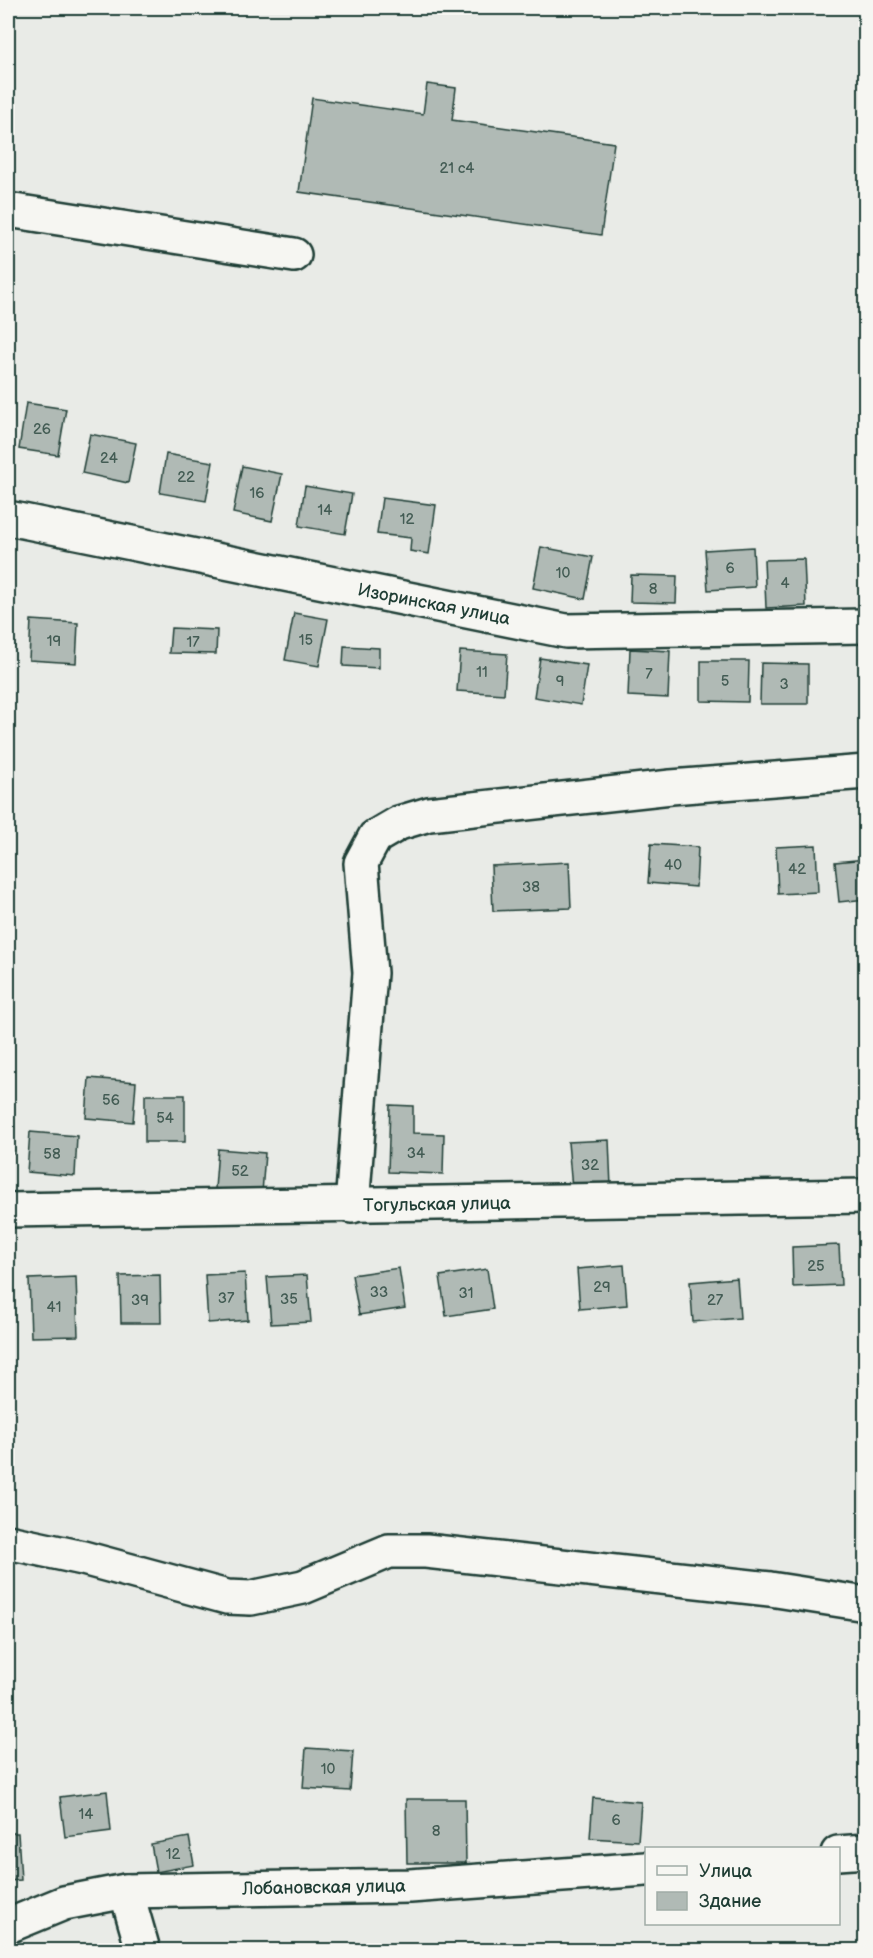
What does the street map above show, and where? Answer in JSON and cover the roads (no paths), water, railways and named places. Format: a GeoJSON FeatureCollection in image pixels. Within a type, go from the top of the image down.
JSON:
{"type":"FeatureCollection","features":[{"type":"Feature","properties":{"kind":"street"},"geometry":{"type":"LineString","coordinates":[[8,210],[294,255]]}},
{"type":"Feature","properties":{"kind":"street","name":"Изоринская улица"},"geometry":{"type":"LineString","coordinates":[[8,518],[566,631],[866,626]]}},
{"type":"Feature","properties":{"kind":"street"},"geometry":{"type":"LineString","coordinates":[[352,1206],[370,973],[361,863],[375,837],[399,823],[429,814],[671,787],[866,772]]}},
{"type":"Feature","properties":{"kind":"street","name":"Тогульская улица"},"geometry":{"type":"LineString","coordinates":[[8,1210],[866,1196]]}},
{"type":"Feature","properties":{"kind":"street"},"geometry":{"type":"LineString","coordinates":[[8,1542],[83,1558],[227,1597],[251,1598],[303,1587],[389,1551],[426,1551],[770,1589],[866,1604]]}},
{"type":"Feature","properties":{"kind":"street"},"geometry":{"type":"LineString","coordinates":[[840,1853],[866,1851]]}},
{"type":"Feature","properties":{"kind":"street","name":"Лобановская улица"},"geometry":{"type":"LineString","coordinates":[[8,1926],[64,1903],[126,1891],[410,1886],[645,1869]]}},
{"type":"Feature","properties":{"kind":"street"},"geometry":{"type":"LineString","coordinates":[[126,1891],[143,1950]]}}]}
